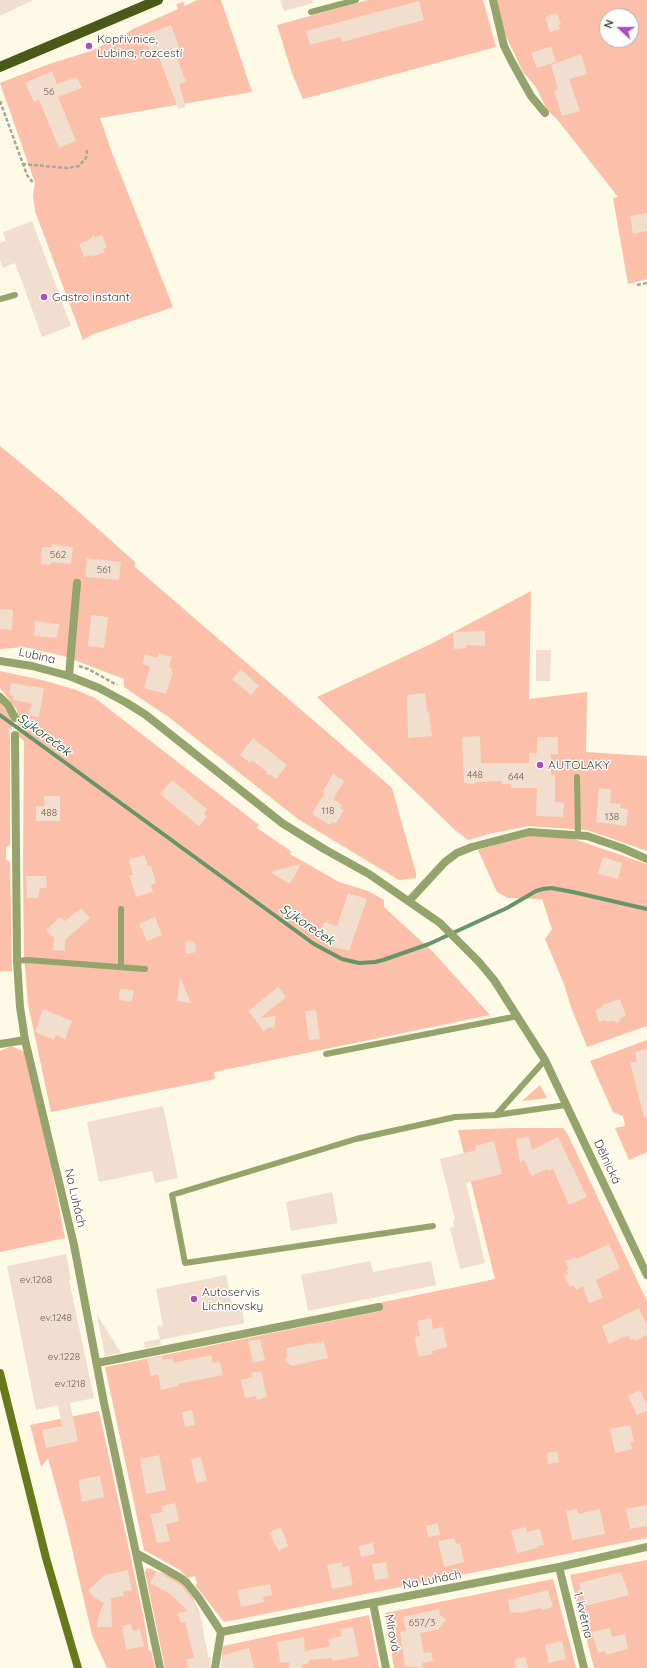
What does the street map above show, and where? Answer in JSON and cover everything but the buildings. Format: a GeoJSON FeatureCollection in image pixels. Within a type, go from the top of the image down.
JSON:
{"type":"FeatureCollection","features":[{"type":"Feature","properties":{"kind":"main road"},"geometry":{"type":"LineString","coordinates":[[0,67],[158,0]]}},
{"type":"Feature","properties":{"kind":"main road"},"geometry":{"type":"LineString","coordinates":[[0,1373],[46,1558],[78,1668]]}},
{"type":"Feature","properties":{"kind":"street"},"geometry":{"type":"LineString","coordinates":[[492,0],[504,46],[531,96],[545,113]]}},
{"type":"Feature","properties":{"kind":"street"},"geometry":{"type":"LineString","coordinates":[[69,676],[77,583]]}},
{"type":"Feature","properties":{"kind":"street","name":"Lubina"},"geometry":{"type":"LineString","coordinates":[[0,661],[32,666],[69,676],[99,688],[127,703],[146,715],[282,823],[369,874],[409,901]]}},
{"type":"Feature","properties":{"kind":"street"},"geometry":{"type":"LineString","coordinates":[[0,697],[8,705],[15,718]]}},
{"type":"Feature","properties":{"kind":"street","name":"Na Luhách"},"geometry":{"type":"LineString","coordinates":[[15,735],[17,961],[20,1007],[25,1040],[74,1245],[160,1668]]}},
{"type":"Feature","properties":{"kind":"street"},"geometry":{"type":"LineString","coordinates":[[409,901],[445,862],[457,853],[466,849],[529,832],[587,836],[622,848],[647,859]]}},
{"type":"Feature","properties":{"kind":"street","name":"Dělnická"},"geometry":{"type":"LineString","coordinates":[[409,901],[440,923],[459,942],[494,980],[518,1016],[545,1060],[647,1275]]}},
{"type":"Feature","properties":{"kind":"street"},"geometry":{"type":"LineString","coordinates":[[0,1044],[25,1040]]}},
{"type":"Feature","properties":{"kind":"street"},"geometry":{"type":"LineString","coordinates":[[97,1363],[379,1307]]}},
{"type":"Feature","properties":{"kind":"street","name":"Na Luhách"},"geometry":{"type":"LineString","coordinates":[[220,1632],[559,1567],[647,1547]]}},
{"type":"Feature","properties":{"kind":"street"},"geometry":{"type":"LineString","coordinates":[[136,1553],[168,1570],[186,1582],[198,1597],[220,1632],[215,1668]]}},
{"type":"Feature","properties":{"kind":"street","name":"1. května"},"geometry":{"type":"LineString","coordinates":[[559,1567],[584,1668]]}},
{"type":"Feature","properties":{"kind":"street","name":"Mírová"},"geometry":{"type":"LineString","coordinates":[[373,1603],[386,1668]]}},
{"type":"Feature","properties":{"kind":"lane"},"geometry":{"type":"LineString","coordinates":[[311,12],[356,0]]}},
{"type":"Feature","properties":{"kind":"lane"},"geometry":{"type":"LineString","coordinates":[[0,299],[15,295]]}},
{"type":"Feature","properties":{"kind":"lane"},"geometry":{"type":"LineString","coordinates":[[577,777],[578,835]]}},
{"type":"Feature","properties":{"kind":"lane"},"geometry":{"type":"LineString","coordinates":[[121,909],[121,967]]}},
{"type":"Feature","properties":{"kind":"lane"},"geometry":{"type":"LineString","coordinates":[[17,961],[145,969]]}},
{"type":"Feature","properties":{"kind":"lane"},"geometry":{"type":"LineString","coordinates":[[326,1054],[518,1016]]}},
{"type":"Feature","properties":{"kind":"lane"},"geometry":{"type":"LineString","coordinates":[[496,1115],[545,1060]]}},
{"type":"Feature","properties":{"kind":"lane"},"geometry":{"type":"LineString","coordinates":[[432,1226],[185,1263],[172,1195],[356,1139],[455,1118],[496,1115],[566,1105]]}},
{"type":"Feature","properties":{"kind":"path"},"geometry":{"type":"LineString","coordinates":[[0,101],[26,175],[34,184]]}},
{"type":"Feature","properties":{"kind":"path"},"geometry":{"type":"LineString","coordinates":[[22,164],[67,168],[79,166],[86,158],[87,150]]}},
{"type":"Feature","properties":{"kind":"path"},"geometry":{"type":"LineString","coordinates":[[637,285],[647,282]]}},
{"type":"Feature","properties":{"kind":"shaded area"},"geometry":{"type":"Polygon","coordinates":[[[197,0],[221,0],[252,92],[100,118],[112,153],[173,307],[91,335],[83,340],[35,211],[33,195],[35,183],[0,83],[49,64],[91,51],[133,29],[178,9],[176,4],[183,2],[185,6],[197,0]]]}},
{"type":"Feature","properties":{"kind":"shaded area"},"geometry":{"type":"Polygon","coordinates":[[[368,0],[483,0],[496,47],[303,99],[292,73],[277,25],[368,0]]]}},
{"type":"Feature","properties":{"kind":"shaded area"},"geometry":{"type":"Polygon","coordinates":[[[496,0],[647,0],[647,279],[628,284],[613,198],[618,197],[556,118],[547,110],[536,87],[523,72],[504,32],[496,0]]]}},
{"type":"Feature","properties":{"kind":"shaded area"},"geometry":{"type":"Polygon","coordinates":[[[0,446],[62,497],[135,562],[135,567],[392,788],[416,873],[416,878],[399,880],[298,819],[170,718],[124,687],[124,679],[64,656],[24,647],[0,649],[0,446]]]}},
{"type":"Feature","properties":{"kind":"shaded area"},"geometry":{"type":"Polygon","coordinates":[[[531,591],[529,699],[587,692],[586,752],[647,756],[647,851],[587,830],[528,826],[468,840],[455,830],[317,697],[431,644],[531,591]]]}},
{"type":"Feature","properties":{"kind":"shaded area"},"geometry":{"type":"Polygon","coordinates":[[[0,671],[46,681],[76,690],[95,698],[259,825],[257,828],[291,851],[290,854],[339,882],[368,891],[384,900],[384,907],[433,952],[490,1015],[214,1072],[215,1079],[51,1112],[28,1004],[24,955],[24,741],[18,736],[17,710],[0,688],[0,671]]]}},
{"type":"Feature","properties":{"kind":"shaded area"},"geometry":{"type":"Polygon","coordinates":[[[0,702],[12,718],[12,730],[7,728],[9,730],[10,740],[10,844],[6,848],[6,859],[10,863],[12,971],[0,971],[0,702]]]}},
{"type":"Feature","properties":{"kind":"shaded area"},"geometry":{"type":"Polygon","coordinates":[[[528,835],[571,838],[647,864],[647,1026],[587,1047],[571,1007],[564,984],[545,939],[552,929],[542,899],[508,898],[497,892],[478,850],[528,835]]]}},
{"type":"Feature","properties":{"kind":"shaded area"},"geometry":{"type":"Polygon","coordinates":[[[647,1040],[647,1152],[629,1160],[615,1128],[625,1126],[623,1116],[613,1112],[590,1061],[647,1040]]]}},
{"type":"Feature","properties":{"kind":"shaded area"},"geometry":{"type":"Polygon","coordinates":[[[11,1046],[25,1052],[41,1114],[65,1238],[0,1252],[0,1051],[11,1046]]]}},
{"type":"Feature","properties":{"kind":"shaded area"},"geometry":{"type":"Polygon","coordinates":[[[540,1085],[547,1098],[522,1101],[540,1085]]]}},
{"type":"Feature","properties":{"kind":"shaded area"},"geometry":{"type":"Polygon","coordinates":[[[563,1128],[567,1133],[647,1301],[647,1538],[224,1622],[195,1585],[197,1584],[195,1576],[187,1578],[180,1570],[144,1550],[105,1367],[381,1311],[379,1303],[495,1279],[458,1130],[563,1128]]]}},
{"type":"Feature","properties":{"kind":"shaded area"},"geometry":{"type":"Polygon","coordinates":[[[99,1411],[144,1619],[149,1651],[151,1650],[155,1668],[107,1668],[92,1635],[66,1523],[48,1458],[41,1467],[30,1425],[99,1411]]]}},
{"type":"Feature","properties":{"kind":"shaded area"},"geometry":{"type":"Polygon","coordinates":[[[647,1560],[647,1668],[594,1668],[570,1575],[647,1560]]]}},
{"type":"Feature","properties":{"kind":"shaded area"},"geometry":{"type":"Polygon","coordinates":[[[147,1568],[170,1576],[183,1585],[193,1598],[199,1612],[210,1668],[165,1668],[145,1572],[147,1568]]]}},
{"type":"Feature","properties":{"kind":"shaded area"},"geometry":{"type":"Polygon","coordinates":[[[553,1579],[576,1668],[394,1668],[385,1613],[553,1579]]]}},
{"type":"Feature","properties":{"kind":"shaded area"},"geometry":{"type":"Polygon","coordinates":[[[369,1615],[379,1668],[221,1668],[223,1646],[369,1615]]]}},
{"type":"Feature","properties":{"kind":"waterway","name":"Sýkoreček"},"geometry":{"type":"LineString","coordinates":[[0,715],[314,944],[342,959],[359,963],[375,962],[429,944],[507,908],[536,891],[543,889],[551,888],[573,892],[647,909]]}},
{"type":"Feature","properties":{"kind":"place","name":"Kopřivnice, Lubina, rozcestí"},"geometry":{"type":"Point","coordinates":[89,46]}},
{"type":"Feature","properties":{"kind":"place","name":"Gastro instant"},"geometry":{"type":"Point","coordinates":[44,297]}},
{"type":"Feature","properties":{"kind":"place","name":"AUTOLAKY"},"geometry":{"type":"Point","coordinates":[540,765]}},
{"type":"Feature","properties":{"kind":"place","name":"Autoservis Lichnovsky"},"geometry":{"type":"Point","coordinates":[194,1299]}}]}
